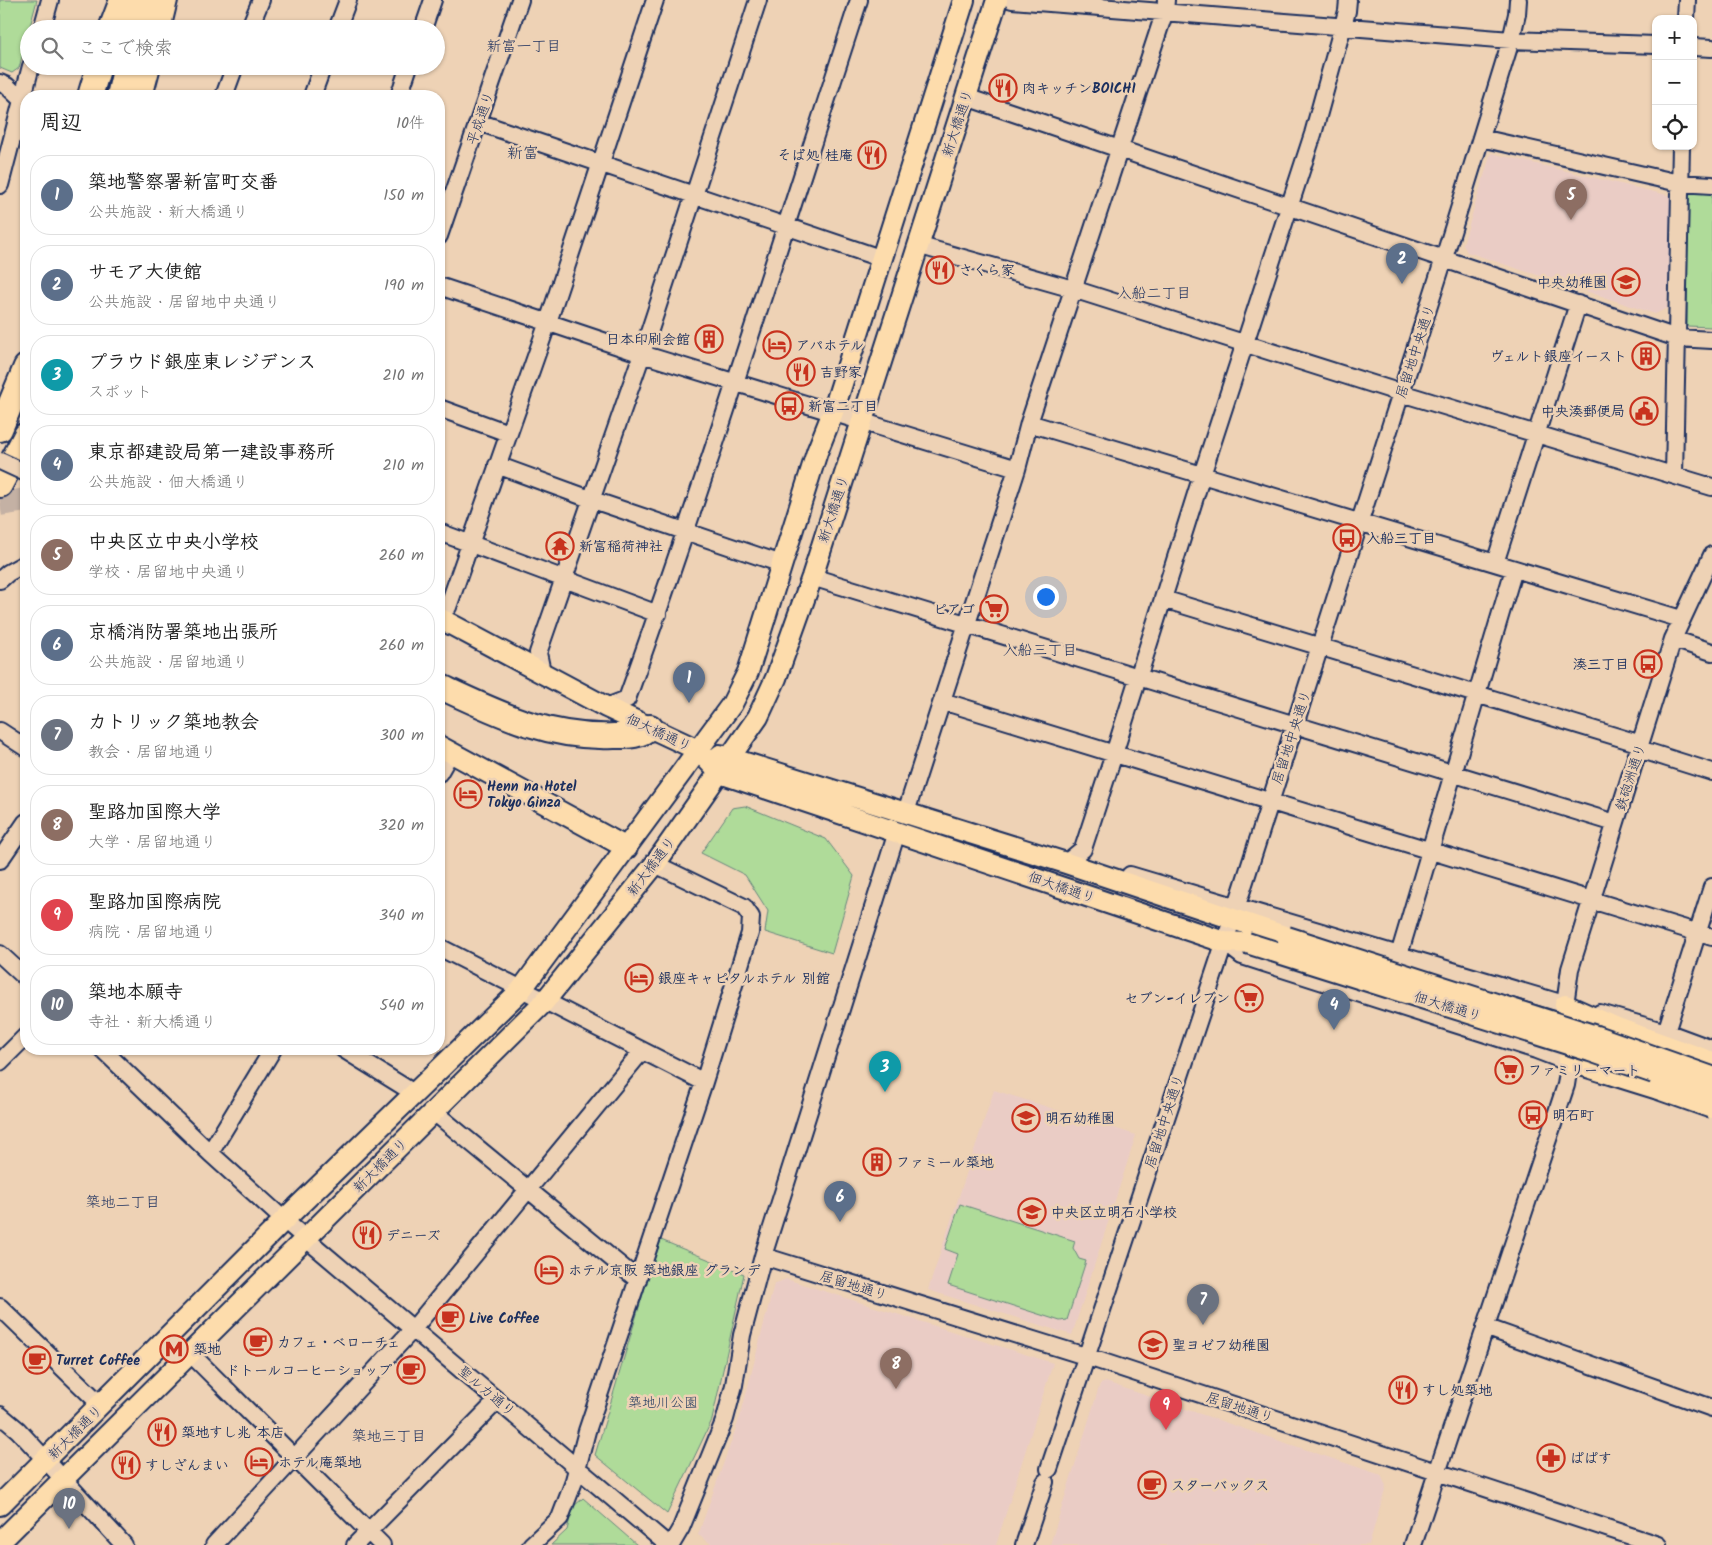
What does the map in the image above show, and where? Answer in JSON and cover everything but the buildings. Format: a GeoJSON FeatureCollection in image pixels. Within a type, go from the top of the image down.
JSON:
{"type":"FeatureCollection","features":[{"type":"Feature","properties":{"kind":"highway"},"geometry":{"type":"LineString","coordinates":[[112,20],[117,0]]}},
{"type":"Feature","properties":{"kind":"highway"},"geometry":{"type":"LineString","coordinates":[[114,20],[122,0]]}},
{"type":"Feature","properties":{"kind":"highway"},"geometry":{"type":"LineString","coordinates":[[121,20],[127,0]]}},
{"type":"Feature","properties":{"kind":"highway"},"geometry":{"type":"LineString","coordinates":[[138,20],[143,0]]}},
{"type":"Feature","properties":{"kind":"highway"},"geometry":{"type":"LineString","coordinates":[[160,20],[165,0]]}},
{"type":"Feature","properties":{"kind":"highway"},"geometry":{"type":"LineString","coordinates":[[92,90],[96,75]]}},
{"type":"Feature","properties":{"kind":"highway"},"geometry":{"type":"LineString","coordinates":[[103,90],[107,75]]}},
{"type":"Feature","properties":{"kind":"highway"},"geometry":{"type":"LineString","coordinates":[[120,90],[124,75]]}},
{"type":"Feature","properties":{"kind":"highway"},"geometry":{"type":"LineString","coordinates":[[142,90],[146,75]]}},
{"type":"Feature","properties":{"kind":"highway"},"geometry":{"type":"LineString","coordinates":[[0,429],[20,383]]}},
{"type":"Feature","properties":{"kind":"highway"},"geometry":{"type":"LineString","coordinates":[[0,485],[20,447]]}},
{"type":"Feature","properties":{"kind":"highway"},"geometry":{"type":"LineString","coordinates":[[445,688],[524,724],[564,735],[626,736],[642,733],[650,727]]}},
{"type":"Feature","properties":{"kind":"main road","name":"新大橋通り"},"geometry":{"type":"LineString","coordinates":[[0,1505],[102,1405],[284,1220],[521,990],[627,848],[741,687],[818,452],[833,412],[880,258],[964,0]]}},
{"type":"Feature","properties":{"kind":"main road","name":"新大橋通り"},"geometry":{"type":"LineString","coordinates":[[0,1542],[64,1481],[544,1002],[655,864],[726,765],[767,701],[812,577],[997,0]]}},
{"type":"Feature","properties":{"kind":"main road","name":"佃大橋通り"},"geometry":{"type":"LineString","coordinates":[[445,621],[606,707],[726,765],[897,832],[1224,942],[1247,943],[1590,1051],[1712,1093]]}},
{"type":"Feature","properties":{"kind":"main road"},"geometry":{"type":"LineString","coordinates":[[445,749],[627,848]]}},
{"type":"Feature","properties":{"kind":"main road","name":"佃大橋通り"},"geometry":{"type":"LineString","coordinates":[[726,765],[906,812],[1066,863],[1235,913],[1287,936],[1596,1036],[1712,1076]]}},
{"type":"Feature","properties":{"kind":"main road"},"geometry":{"type":"LineString","coordinates":[[1565,1005],[1617,1028],[1668,1039],[1712,1062]]}},
{"type":"Feature","properties":{"kind":"main road"},"geometry":{"type":"LineString","coordinates":[[1568,1061],[1712,1108]]}},
{"type":"Feature","properties":{"kind":"street"},"geometry":{"type":"LineString","coordinates":[[44,20],[50,0]]}},
{"type":"Feature","properties":{"kind":"street"},"geometry":{"type":"LineString","coordinates":[[253,20],[261,0]]}},
{"type":"Feature","properties":{"kind":"street"},"geometry":{"type":"LineString","coordinates":[[340,20],[348,0]]}},
{"type":"Feature","properties":{"kind":"street"},"geometry":{"type":"LineString","coordinates":[[426,20],[434,0]]}},
{"type":"Feature","properties":{"kind":"street","name":"平成通り"},"geometry":{"type":"LineString","coordinates":[[445,218],[520,0]]}},
{"type":"Feature","properties":{"kind":"street"},"geometry":{"type":"LineString","coordinates":[[445,609],[448,607],[548,322],[655,0]]}},
{"type":"Feature","properties":{"kind":"street"},"geometry":{"type":"LineString","coordinates":[[542,672],[538,653],[642,354],[758,0]]}},
{"type":"Feature","properties":{"kind":"street"},"geometry":{"type":"LineString","coordinates":[[606,707],[628,699],[736,383],[859,0]]}},
{"type":"Feature","properties":{"kind":"street"},"geometry":{"type":"LineString","coordinates":[[1012,0],[1166,5],[1342,27],[1510,40],[1652,45]]}},
{"type":"Feature","properties":{"kind":"street"},"geometry":{"type":"LineString","coordinates":[[1066,863],[1083,849],[1316,125],[1348,0]]}},
{"type":"Feature","properties":{"kind":"street","name":"居留地中央通り"},"geometry":{"type":"LineString","coordinates":[[1024,1545],[1085,1356],[1235,913],[1444,258],[1510,40],[1517,14],[1518,0]]}},
{"type":"Feature","properties":{"kind":"street"},"geometry":{"type":"LineString","coordinates":[[1686,15],[1687,0]]}},
{"type":"Feature","properties":{"kind":"street"},"geometry":{"type":"LineString","coordinates":[[906,812],[1029,424],[1166,5]]}},
{"type":"Feature","properties":{"kind":"street"},"geometry":{"type":"LineString","coordinates":[[1697,47],[1712,48]]}},
{"type":"Feature","properties":{"kind":"street"},"geometry":{"type":"LineString","coordinates":[[26,90],[29,75]]}},
{"type":"Feature","properties":{"kind":"street"},"geometry":{"type":"LineString","coordinates":[[226,90],[232,75]]}},
{"type":"Feature","properties":{"kind":"street"},"geometry":{"type":"LineString","coordinates":[[314,90],[320,75]]}},
{"type":"Feature","properties":{"kind":"street"},"geometry":{"type":"LineString","coordinates":[[401,90],[406,75]]}},
{"type":"Feature","properties":{"kind":"street"},"geometry":{"type":"LineString","coordinates":[[0,84],[7,86],[20,98]]}},
{"type":"Feature","properties":{"kind":"street"},"geometry":{"type":"LineString","coordinates":[[966,97],[1677,338],[1712,340]]}},
{"type":"Feature","properties":{"kind":"street"},"geometry":{"type":"LineString","coordinates":[[1,181],[20,116]]}},
{"type":"Feature","properties":{"kind":"street"},"geometry":{"type":"LineString","coordinates":[[478,122],[694,193],[786,227],[880,258]]}},
{"type":"Feature","properties":{"kind":"street"},"geometry":{"type":"LineString","coordinates":[[1481,138],[1679,183],[1712,185]]}},
{"type":"Feature","properties":{"kind":"street"},"geometry":{"type":"LineString","coordinates":[[1674,475],[1681,150]]}},
{"type":"Feature","properties":{"kind":"street"},"geometry":{"type":"LineString","coordinates":[[917,245],[1073,289],[1401,393],[1712,487]]}},
{"type":"Feature","properties":{"kind":"street"},"geometry":{"type":"LineString","coordinates":[[445,288],[642,354],[1016,469]]}},
{"type":"Feature","properties":{"kind":"street"},"geometry":{"type":"LineString","coordinates":[[1495,563],[1578,304]]}},
{"type":"Feature","properties":{"kind":"street"},"geometry":{"type":"LineString","coordinates":[[445,410],[508,433]]}},
{"type":"Feature","properties":{"kind":"street"},"geometry":{"type":"LineString","coordinates":[[1029,424],[1681,619]]}},
{"type":"Feature","properties":{"kind":"street"},"geometry":{"type":"LineString","coordinates":[[0,461],[20,470]]}},
{"type":"Feature","properties":{"kind":"street"},"geometry":{"type":"LineString","coordinates":[[497,466],[590,500],[782,564]]}},
{"type":"Feature","properties":{"kind":"street"},"geometry":{"type":"LineString","coordinates":[[445,534],[658,614]]}},
{"type":"Feature","properties":{"kind":"street","name":"鉄砲洲通り"},"geometry":{"type":"LineString","coordinates":[[1412,1545],[1566,1085],[1568,1061],[1565,1005],[1570,969],[1673,639],[1681,619],[1708,571],[1712,555]]}},
{"type":"Feature","properties":{"kind":"street"},"geometry":{"type":"LineString","coordinates":[[0,580],[12,570],[20,567]]}},
{"type":"Feature","properties":{"kind":"street"},"geometry":{"type":"LineString","coordinates":[[1399,955],[1514,568]]}},
{"type":"Feature","properties":{"kind":"street"},"geometry":{"type":"LineString","coordinates":[[812,577],[1615,823]]}},
{"type":"Feature","properties":{"kind":"street"},"geometry":{"type":"LineString","coordinates":[[1163,599],[1477,694],[1712,772]]}},
{"type":"Feature","properties":{"kind":"street"},"geometry":{"type":"LineString","coordinates":[[1673,639],[1712,652]]}},
{"type":"Feature","properties":{"kind":"street"},"geometry":{"type":"LineString","coordinates":[[942,701],[1705,934]]}},
{"type":"Feature","properties":{"kind":"street"},"geometry":{"type":"LineString","coordinates":[[0,731],[20,744]]}},
{"type":"Feature","properties":{"kind":"street"},"geometry":{"type":"LineString","coordinates":[[0,860],[20,831]]}},
{"type":"Feature","properties":{"kind":"street"},"geometry":{"type":"LineString","coordinates":[[670,1545],[681,1528],[725,1419],[734,1385],[742,1335],[763,1256],[897,832]]}},
{"type":"Feature","properties":{"kind":"street"},"geometry":{"type":"LineString","coordinates":[[531,1545],[560,1518],[578,1467],[587,1430],[704,1082],[750,933],[751,917],[744,907],[655,864]]}},
{"type":"Feature","properties":{"kind":"street"},"geometry":{"type":"LineString","coordinates":[[1712,887],[1705,934],[1668,1039],[1712,1049]]}},
{"type":"Feature","properties":{"kind":"street"},"geometry":{"type":"LineString","coordinates":[[1235,913],[1399,955],[1565,1005]]}},
{"type":"Feature","properties":{"kind":"street"},"geometry":{"type":"LineString","coordinates":[[1224,942],[1242,956],[1568,1061],[1594,1076],[1712,1118]]}},
{"type":"Feature","properties":{"kind":"street"},"geometry":{"type":"LineString","coordinates":[[445,950],[704,1082]]}},
{"type":"Feature","properties":{"kind":"street"},"geometry":{"type":"LineString","coordinates":[[0,954],[20,972]]}},
{"type":"Feature","properties":{"kind":"street"},"geometry":{"type":"LineString","coordinates":[[0,1062],[20,1042]]}},
{"type":"Feature","properties":{"kind":"street"},"geometry":{"type":"LineString","coordinates":[[214,1545],[414,1328],[642,1051]]}},
{"type":"Feature","properties":{"kind":"street","name":"聖ルカ通り"},"geometry":{"type":"LineString","coordinates":[[108,1055],[210,1153],[284,1220],[670,1545]]}},
{"type":"Feature","properties":{"kind":"street"},"geometry":{"type":"LineString","coordinates":[[210,1153],[269,1055]]}},
{"type":"Feature","properties":{"kind":"street"},"geometry":{"type":"LineString","coordinates":[[353,1055],[414,1093]]}},
{"type":"Feature","properties":{"kind":"street"},"geometry":{"type":"LineString","coordinates":[[434,1112],[638,1280]]}},
{"type":"Feature","properties":{"kind":"street","name":"居留地通り"},"geometry":{"type":"LineString","coordinates":[[763,1256],[1085,1356],[1658,1545]]}},
{"type":"Feature","properties":{"kind":"street"},"geometry":{"type":"LineString","coordinates":[[0,1307],[102,1405]]}},
{"type":"Feature","properties":{"kind":"street"},"geometry":{"type":"LineString","coordinates":[[1486,1327],[1712,1408]]}},
{"type":"Feature","properties":{"kind":"street"},"geometry":{"type":"LineString","coordinates":[[191,1354],[382,1545]]}},
{"type":"Feature","properties":{"kind":"street"},"geometry":{"type":"LineString","coordinates":[[355,1545],[497,1401]]}},
{"type":"Feature","properties":{"kind":"street"},"geometry":{"type":"LineString","coordinates":[[0,1415],[18,1430],[124,1545]]}},
{"type":"Feature","properties":{"kind":"shaded area"},"geometry":{"type":"Polygon","coordinates":[[[1491,153],[1671,196],[1667,308],[1655,314],[1467,252],[1463,244],[1491,153]]]}},
{"type":"Feature","properties":{"kind":"shaded area","name":"中央区立明石小学校"},"geometry":{"type":"Polygon","coordinates":[[[994,1090],[1136,1135],[1072,1335],[928,1290],[994,1090]]]}},
{"type":"Feature","properties":{"kind":"shaded area"},"geometry":{"type":"Polygon","coordinates":[[[786,1279],[1053,1363],[996,1545],[713,1545],[698,1535],[741,1414],[774,1284],[786,1279]]]}},
{"type":"Feature","properties":{"kind":"shaded area"},"geometry":{"type":"Polygon","coordinates":[[[1106,1382],[1381,1475],[1386,1486],[1369,1545],[1050,1545],[1100,1384],[1106,1382]]]}},
{"type":"Feature","properties":{"kind":"green space"},"geometry":{"type":"Polygon","coordinates":[[[0,0],[37,0],[32,20],[20,20],[19,68],[12,73],[0,68],[0,0]]]}},
{"type":"Feature","properties":{"kind":"green space"},"geometry":{"type":"Polygon","coordinates":[[[1687,191],[1712,192],[1712,327],[1687,326],[1687,191]]]}},
{"type":"Feature","properties":{"kind":"green space"},"geometry":{"type":"Polygon","coordinates":[[[745,806],[826,839],[854,876],[832,953],[765,932],[768,911],[745,875],[701,853],[732,808],[745,806]]]}},
{"type":"Feature","properties":{"kind":"green space"},"geometry":{"type":"Polygon","coordinates":[[[960,1204],[1075,1241],[1073,1248],[1079,1259],[1086,1261],[1067,1320],[1060,1321],[948,1285],[958,1254],[945,1249],[960,1204]]]}},
{"type":"Feature","properties":{"kind":"green space","name":"築地川公園"},"geometry":{"type":"Polygon","coordinates":[[[661,1240],[744,1274],[712,1420],[667,1514],[595,1455],[648,1277],[661,1240]]]}},
{"type":"Feature","properties":{"kind":"green space"},"geometry":{"type":"Polygon","coordinates":[[[583,1498],[637,1545],[551,1545],[567,1530],[573,1507],[583,1498]]]}},
{"type":"Feature","properties":{"kind":"tunnel"},"geometry":{"type":"LineString","coordinates":[[0,504],[20,501]]}},
{"type":"Feature","properties":{"kind":"place","name":"肉キッチンBOICHI"},"geometry":{"type":"Point","coordinates":[1003,88]}},
{"type":"Feature","properties":{"kind":"place","name":"そば処 桂庵"},"geometry":{"type":"Point","coordinates":[872,155]}},
{"type":"Feature","properties":{"kind":"place","name":"中央区立中央小学校"},"geometry":{"type":"Point","coordinates":[1571,220]}},
{"type":"Feature","properties":{"kind":"place","name":"さくら家"},"geometry":{"type":"Point","coordinates":[940,270]}},
{"type":"Feature","properties":{"kind":"place","name":"中央幼稚園"},"geometry":{"type":"Point","coordinates":[1626,282]}},
{"type":"Feature","properties":{"kind":"place","name":"サモア大使館"},"geometry":{"type":"Point","coordinates":[1402,284]}},
{"type":"Feature","properties":{"kind":"place","name":"日本印刷会館"},"geometry":{"type":"Point","coordinates":[709,339]}},
{"type":"Feature","properties":{"kind":"place","name":"アパホテル"},"geometry":{"type":"Point","coordinates":[777,345]}},
{"type":"Feature","properties":{"kind":"place","name":"ヴェルト銀座イースト"},"geometry":{"type":"Point","coordinates":[1646,356]}},
{"type":"Feature","properties":{"kind":"place","name":"吉野家"},"geometry":{"type":"Point","coordinates":[801,372]}},
{"type":"Feature","properties":{"kind":"place","name":"新富二丁目"},"geometry":{"type":"Point","coordinates":[789,406]}},
{"type":"Feature","properties":{"kind":"place","name":"中央湊郵便局"},"geometry":{"type":"Point","coordinates":[1644,411]}},
{"type":"Feature","properties":{"kind":"place","name":"入船三丁目"},"geometry":{"type":"Point","coordinates":[1347,538]}},
{"type":"Feature","properties":{"kind":"place","name":"新富稲荷神社"},"geometry":{"type":"Point","coordinates":[560,546]}},
{"type":"Feature","properties":{"kind":"place","name":"ピアゴ"},"geometry":{"type":"Point","coordinates":[994,609]}},
{"type":"Feature","properties":{"kind":"place","name":"湊三丁目"},"geometry":{"type":"Point","coordinates":[1648,664]}},
{"type":"Feature","properties":{"kind":"place","name":"築地警察署新富町交番"},"geometry":{"type":"Point","coordinates":[689,703]}},
{"type":"Feature","properties":{"kind":"place","name":"Henn na Hotel Tokyo Ginza"},"geometry":{"type":"Point","coordinates":[468,794]}},
{"type":"Feature","properties":{"kind":"place","name":"銀座キャピタルホテル 別館"},"geometry":{"type":"Point","coordinates":[639,978]}},
{"type":"Feature","properties":{"kind":"place","name":"セブン-イレブン"},"geometry":{"type":"Point","coordinates":[1249,998]}},
{"type":"Feature","properties":{"kind":"place","name":"東京都建設局第一建設事務所"},"geometry":{"type":"Point","coordinates":[1334,1030]}},
{"type":"Feature","properties":{"kind":"place","name":"ファミリーマート"},"geometry":{"type":"Point","coordinates":[1509,1070]}},
{"type":"Feature","properties":{"kind":"place","name":"プラウド銀座東レジデンス"},"geometry":{"type":"Point","coordinates":[885,1092]}},
{"type":"Feature","properties":{"kind":"place","name":"明石町"},"geometry":{"type":"Point","coordinates":[1533,1115]}},
{"type":"Feature","properties":{"kind":"place","name":"明石幼稚園"},"geometry":{"type":"Point","coordinates":[1026,1118]}},
{"type":"Feature","properties":{"kind":"place","name":"ファミール築地"},"geometry":{"type":"Point","coordinates":[877,1162]}},
{"type":"Feature","properties":{"kind":"place","name":"中央区立明石小学校"},"geometry":{"type":"Point","coordinates":[1032,1212]}},
{"type":"Feature","properties":{"kind":"place","name":"京橋消防署築地出張所"},"geometry":{"type":"Point","coordinates":[840,1222]}},
{"type":"Feature","properties":{"kind":"place","name":"デニーズ"},"geometry":{"type":"Point","coordinates":[367,1235]}},
{"type":"Feature","properties":{"kind":"place","name":"ホテル京阪 築地銀座 グランデ"},"geometry":{"type":"Point","coordinates":[549,1270]}},
{"type":"Feature","properties":{"kind":"place","name":"Live Coffee"},"geometry":{"type":"Point","coordinates":[450,1318]}},
{"type":"Feature","properties":{"kind":"place","name":"カトリック築地教会"},"geometry":{"type":"Point","coordinates":[1203,1325]}},
{"type":"Feature","properties":{"kind":"place","name":"カフェ・ベローチェ"},"geometry":{"type":"Point","coordinates":[258,1342]}},
{"type":"Feature","properties":{"kind":"place","name":"聖ヨゼフ幼稚園"},"geometry":{"type":"Point","coordinates":[1153,1345]}},
{"type":"Feature","properties":{"kind":"place","name":"築地"},"geometry":{"type":"Point","coordinates":[174,1349]}},
{"type":"Feature","properties":{"kind":"place","name":"Turret Coffee"},"geometry":{"type":"Point","coordinates":[37,1360]}},
{"type":"Feature","properties":{"kind":"place","name":"ドトールコーヒーショップ"},"geometry":{"type":"Point","coordinates":[411,1370]}},
{"type":"Feature","properties":{"kind":"place","name":"聖路加国際大学"},"geometry":{"type":"Point","coordinates":[896,1389]}},
{"type":"Feature","properties":{"kind":"place","name":"すし処築地"},"geometry":{"type":"Point","coordinates":[1403,1390]}},
{"type":"Feature","properties":{"kind":"place","name":"聖路加国際病院"},"geometry":{"type":"Point","coordinates":[1166,1430]}},
{"type":"Feature","properties":{"kind":"place","name":"築地すし兆 本店"},"geometry":{"type":"Point","coordinates":[162,1432]}},
{"type":"Feature","properties":{"kind":"place","name":"ぱぱす"},"geometry":{"type":"Point","coordinates":[1551,1458]}},
{"type":"Feature","properties":{"kind":"place","name":"ホテル庵築地"},"geometry":{"type":"Point","coordinates":[259,1462]}},
{"type":"Feature","properties":{"kind":"place","name":"すしざんまい"},"geometry":{"type":"Point","coordinates":[126,1465]}},
{"type":"Feature","properties":{"kind":"place","name":"スターバックス"},"geometry":{"type":"Point","coordinates":[1152,1485]}},
{"type":"Feature","properties":{"kind":"place","name":"築地本願寺"},"geometry":{"type":"Point","coordinates":[69,1529]}},
{"type":"Feature","properties":{"kind":"district","name":"新富一丁目"},"geometry":{"type":"Point","coordinates":[524,46]}},
{"type":"Feature","properties":{"kind":"district","name":"新富"},"geometry":{"type":"Point","coordinates":[523,152]}},
{"type":"Feature","properties":{"kind":"district","name":"入船二丁目"},"geometry":{"type":"Point","coordinates":[1154,293]}},
{"type":"Feature","properties":{"kind":"district","name":"入船三丁目"},"geometry":{"type":"Point","coordinates":[1040,650]}},
{"type":"Feature","properties":{"kind":"district","name":"築地二丁目"},"geometry":{"type":"Point","coordinates":[123,1202]}},
{"type":"Feature","properties":{"kind":"district","name":"築地三丁目"},"geometry":{"type":"Point","coordinates":[389,1436]}}]}
